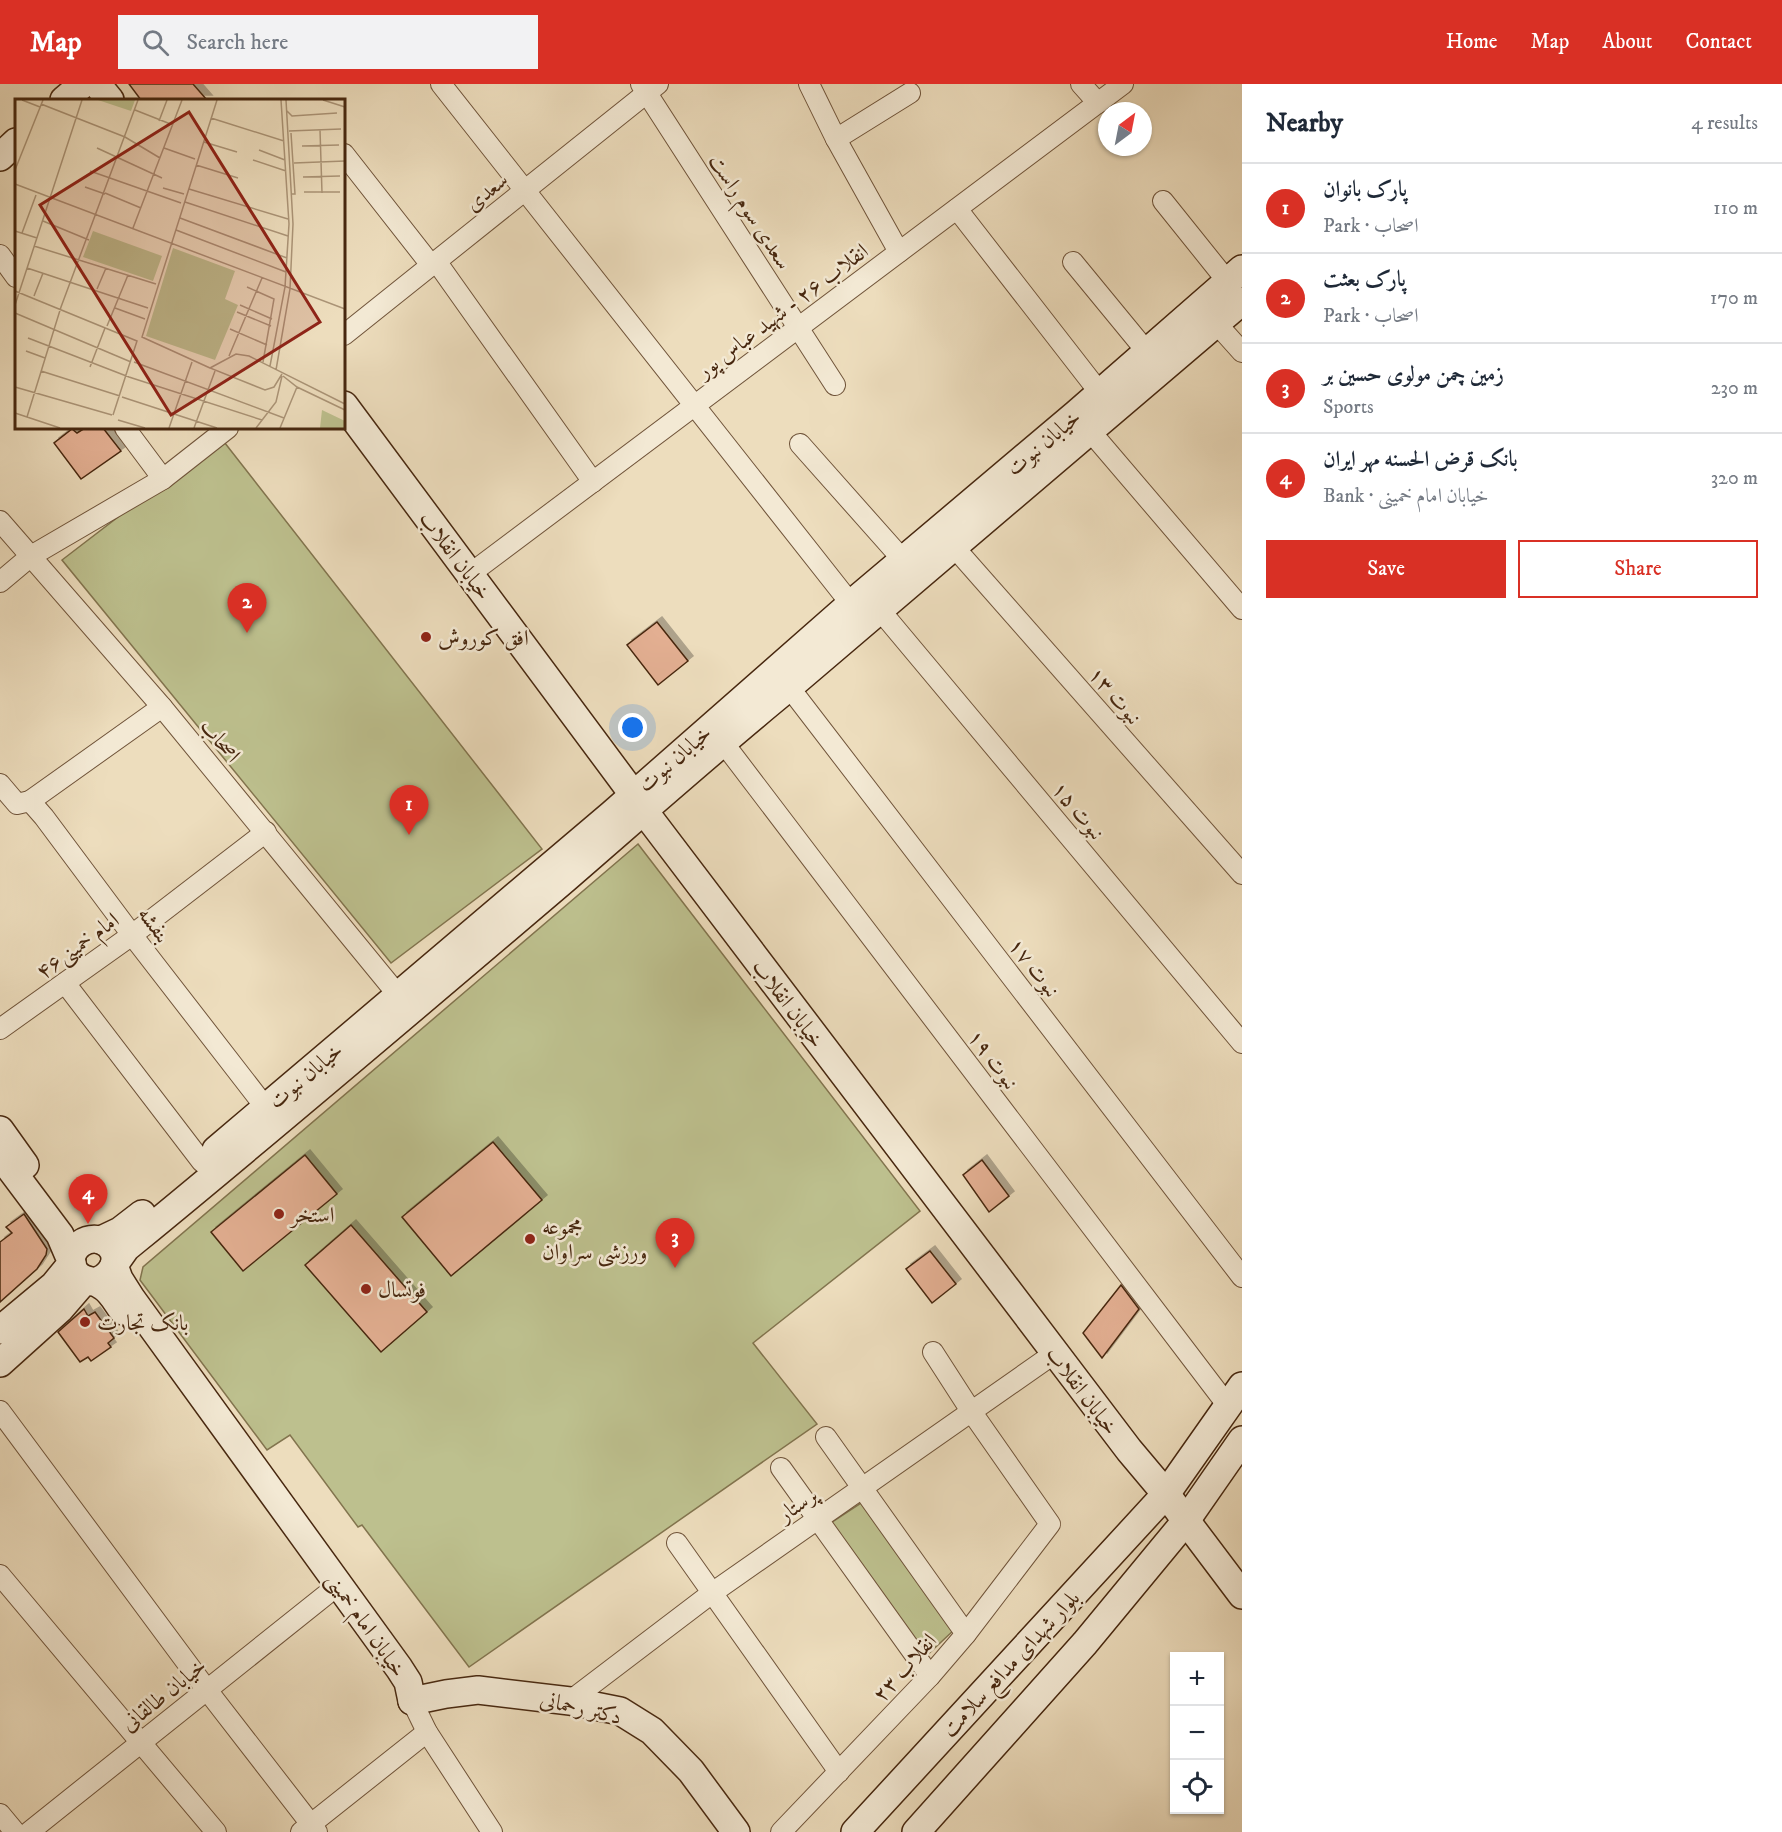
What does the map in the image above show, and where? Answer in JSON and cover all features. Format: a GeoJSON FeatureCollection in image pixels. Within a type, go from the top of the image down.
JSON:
{"type":"FeatureCollection","features":[{"type":"Feature","properties":{"kind":"main road"},"geometry":{"type":"LineString","coordinates":[[65,99],[83,84]]}},
{"type":"Feature","properties":{"kind":"main road"},"geometry":{"type":"LineString","coordinates":[[97,84],[109,99]]}},
{"type":"Feature","properties":{"kind":"main road"},"geometry":{"type":"LineString","coordinates":[[0,157],[15,143]]}},
{"type":"Feature","properties":{"kind":"main road","name":"خیابان نبوت"},"geometry":{"type":"LineString","coordinates":[[114,1265],[126,1248],[404,1003],[612,814],[638,803],[722,741],[789,687],[865,606],[903,560],[1216,323],[1237,284]]}},
{"type":"Feature","properties":{"kind":"main road","name":"خیابان نبوت"},"geometry":{"type":"LineString","coordinates":[[638,803],[865,606],[954,547],[1083,422],[1100,393],[1147,352],[1237,284]]}},
{"type":"Feature","properties":{"kind":"main road","name":"خیابان انقلاب"},"geometry":{"type":"LineString","coordinates":[[345,406],[638,803],[1055,1353],[1242,1595]]}},
{"type":"Feature","properties":{"kind":"main road","name":"خیابان نبوت"},"geometry":{"type":"LineString","coordinates":[[97,1239],[120,1231],[266,1108],[404,1003]]}},
{"type":"Feature","properties":{"kind":"main road"},"geometry":{"type":"LineString","coordinates":[[0,1130],[72,1228],[97,1239],[112,1250],[114,1265],[106,1278],[83,1275],[54,1285],[0,1330]]}},
{"type":"Feature","properties":{"kind":"main road","name":"خیابان امام خمینی"},"geometry":{"type":"LineString","coordinates":[[0,1155],[60,1235],[83,1275],[100,1284],[110,1294],[333,1589]]}},
{"type":"Feature","properties":{"kind":"main road"},"geometry":{"type":"LineString","coordinates":[[83,1275],[75,1249],[80,1243],[97,1239]]}},
{"type":"Feature","properties":{"kind":"main road","name":"خیابان امام خمینی"},"geometry":{"type":"LineString","coordinates":[[114,1265],[119,1279],[131,1298],[333,1589],[392,1684],[412,1701]]}},
{"type":"Feature","properties":{"kind":"main road"},"geometry":{"type":"LineString","coordinates":[[0,1363],[60,1309],[83,1275]]}},
{"type":"Feature","properties":{"kind":"main road","name":"بلوار شهدای مدافع سلامت"},"geometry":{"type":"LineString","coordinates":[[855,1832],[1166,1494],[1235,1396]]}},
{"type":"Feature","properties":{"kind":"main road","name":"بلوار شهدای مدافع سلامت"},"geometry":{"type":"LineString","coordinates":[[916,1832],[1085,1643],[1185,1522],[1242,1440]]}},
{"type":"Feature","properties":{"kind":"main road","name":"دکتر رحمانی"},"geometry":{"type":"LineString","coordinates":[[412,1701],[478,1690],[570,1701],[620,1711],[652,1731],[691,1771],[736,1832]]}},
{"type":"Feature","properties":{"kind":"street","name":"نبوت ۱۵"},"geometry":{"type":"LineString","coordinates":[[441,84],[695,405],[1242,1043]]}},
{"type":"Feature","properties":{"kind":"street"},"geometry":{"type":"LineString","coordinates":[[809,84],[836,139],[899,252]]}},
{"type":"Feature","properties":{"kind":"street"},"geometry":{"type":"LineString","coordinates":[[1081,84],[1098,103]]}},
{"type":"Feature","properties":{"kind":"street","name":"انقلاب ۲۶ - شهید عباس پور"},"geometry":{"type":"LineString","coordinates":[[1099,102],[1123,84]]}},
{"type":"Feature","properties":{"kind":"street","name":"سعدی"},"geometry":{"type":"LineString","coordinates":[[345,334],[649,87]]}},
{"type":"Feature","properties":{"kind":"street","name":"سعدی سوم راست"},"geometry":{"type":"LineString","coordinates":[[649,87],[835,385]]}},
{"type":"Feature","properties":{"kind":"street"},"geometry":{"type":"LineString","coordinates":[[836,139],[910,93]]}},
{"type":"Feature","properties":{"kind":"street","name":"انقلاب ۲۶ - شهید عباس پور"},"geometry":{"type":"LineString","coordinates":[[470,574],[1098,103]]}},
{"type":"Feature","properties":{"kind":"street"},"geometry":{"type":"LineString","coordinates":[[345,155],[434,263],[593,482]]}},
{"type":"Feature","properties":{"kind":"street"},"geometry":{"type":"LineString","coordinates":[[1163,201],[1237,284]]}},
{"type":"Feature","properties":{"kind":"street"},"geometry":{"type":"LineString","coordinates":[[957,209],[1100,393]]}},
{"type":"Feature","properties":{"kind":"street"},"geometry":{"type":"LineString","coordinates":[[0,255],[15,276]]}},
{"type":"Feature","properties":{"kind":"street"},"geometry":{"type":"LineString","coordinates":[[1073,262],[1147,352]]}},
{"type":"Feature","properties":{"kind":"street"},"geometry":{"type":"LineString","coordinates":[[1216,323],[1242,352]]}},
{"type":"Feature","properties":{"kind":"street"},"geometry":{"type":"LineString","coordinates":[[1083,422],[1242,609]]}},
{"type":"Feature","properties":{"kind":"street"},"geometry":{"type":"LineString","coordinates":[[127,429],[163,479]]}},
{"type":"Feature","properties":{"kind":"street"},"geometry":{"type":"LineString","coordinates":[[0,582],[31,556],[163,479],[227,429]]}},
{"type":"Feature","properties":{"kind":"street"},"geometry":{"type":"LineString","coordinates":[[800,444],[903,560]]}},
{"type":"Feature","properties":{"kind":"street","name":"اصحاب"},"geometry":{"type":"LineString","coordinates":[[0,521],[162,706],[404,1003]]}},
{"type":"Feature","properties":{"kind":"street","name":"نبوت ۱۳"},"geometry":{"type":"LineString","coordinates":[[954,547],[1242,874]]}},
{"type":"Feature","properties":{"kind":"street","name":"نبوت ۱۷"},"geometry":{"type":"LineString","coordinates":[[789,687],[1242,1277]]}},
{"type":"Feature","properties":{"kind":"street"},"geometry":{"type":"LineString","coordinates":[[30,801],[162,706]]}},
{"type":"Feature","properties":{"kind":"street","name":"نبوت ۱۹"},"geometry":{"type":"LineString","coordinates":[[722,741],[1235,1396]]}},
{"type":"Feature","properties":{"kind":"street","name":"بنفشه"},"geometry":{"type":"LineString","coordinates":[[0,784],[17,804],[30,801],[44,817],[266,1108]]}},
{"type":"Feature","properties":{"kind":"street","name":"امام خمینی۴۶"},"geometry":{"type":"LineString","coordinates":[[0,1029],[132,935],[266,832]]}},
{"type":"Feature","properties":{"kind":"street"},"geometry":{"type":"LineString","coordinates":[[65,983],[202,1162]]}},
{"type":"Feature","properties":{"kind":"street"},"geometry":{"type":"LineString","coordinates":[[933,1352],[971,1412]]}},
{"type":"Feature","properties":{"kind":"street","name":"پرستار"},"geometry":{"type":"LineString","coordinates":[[570,1701],[712,1593],[1055,1353]]}},
{"type":"Feature","properties":{"kind":"street"},"geometry":{"type":"LineString","coordinates":[[0,1411],[310,1829],[427,1732]]}},
{"type":"Feature","properties":{"kind":"street","name":"انقلاب ۲۳"},"geometry":{"type":"LineString","coordinates":[[781,1832],[930,1676],[966,1634],[1050,1524],[971,1412]]}},
{"type":"Feature","properties":{"kind":"street"},"geometry":{"type":"LineString","coordinates":[[826,1437],[966,1634]]}},
{"type":"Feature","properties":{"kind":"street"},"geometry":{"type":"LineString","coordinates":[[781,1467],[930,1676]]}},
{"type":"Feature","properties":{"kind":"street"},"geometry":{"type":"LineString","coordinates":[[677,1543],[839,1772]]}},
{"type":"Feature","properties":{"kind":"street"},"geometry":{"type":"LineString","coordinates":[[5,1581],[216,1832]]}},
{"type":"Feature","properties":{"kind":"street","name":"خیابان طالقانی"},"geometry":{"type":"LineString","coordinates":[[30,1832],[333,1589]]}},
{"type":"Feature","properties":{"kind":"street"},"geometry":{"type":"LineString","coordinates":[[412,1701],[427,1732],[492,1832]]}},
{"type":"Feature","properties":{"kind":"street"},"geometry":{"type":"LineString","coordinates":[[0,1814],[15,1832]]}},
{"type":"Feature","properties":{"kind":"green space"},"geometry":{"type":"Polygon","coordinates":[[[221,438],[542,849],[391,963],[62,560],[221,438]]]}},
{"type":"Feature","properties":{"kind":"green space","name":"مجموعه ورزشی سراوان"},"geometry":{"type":"Polygon","coordinates":[[[638,844],[920,1211],[753,1343],[817,1424],[469,1667],[362,1525],[358,1527],[290,1435],[267,1450],[140,1280],[143,1267],[638,844]]]}},
{"type":"Feature","properties":{"kind":"green space"},"geometry":{"type":"Polygon","coordinates":[[[864,1501],[954,1630],[925,1657],[829,1524],[864,1501]]]}},
{"type":"Feature","properties":{"kind":"building"},"geometry":{"type":"Polygon","coordinates":[[[129,84],[193,84],[206,99],[140,99],[129,84]]]}},
{"type":"Feature","properties":{"kind":"building"},"geometry":{"type":"Polygon","coordinates":[[[72,429],[77,433],[83,429],[104,429],[121,451],[81,479],[54,443],[72,429]]]}},
{"type":"Feature","properties":{"kind":"building"},"geometry":{"type":"Polygon","coordinates":[[[657,622],[688,661],[658,685],[627,645],[657,622]]]}},
{"type":"Feature","properties":{"kind":"building"},"geometry":{"type":"Polygon","coordinates":[[[493,1142],[542,1200],[451,1276],[402,1217],[493,1142]]]}},
{"type":"Feature","properties":{"kind":"building"},"geometry":{"type":"Polygon","coordinates":[[[305,1155],[337,1194],[243,1271],[211,1232],[305,1155]]]}},
{"type":"Feature","properties":{"kind":"building"},"geometry":{"type":"Polygon","coordinates":[[[982,1160],[1009,1196],[989,1212],[963,1175],[982,1160]]]}},
{"type":"Feature","properties":{"kind":"building"},"geometry":{"type":"Polygon","coordinates":[[[24,1214],[47,1249],[46,1255],[37,1269],[0,1302],[0,1242],[12,1233],[6,1227],[24,1214]]]}},
{"type":"Feature","properties":{"kind":"building","name":"فوتسال"},"geometry":{"type":"Polygon","coordinates":[[[351,1225],[427,1312],[381,1352],[305,1265],[351,1225]]]}},
{"type":"Feature","properties":{"kind":"building"},"geometry":{"type":"Polygon","coordinates":[[[930,1251],[956,1284],[932,1303],[906,1269],[930,1251]]]}},
{"type":"Feature","properties":{"kind":"building"},"geometry":{"type":"Polygon","coordinates":[[[1121,1285],[1139,1309],[1102,1358],[1083,1333],[1121,1285]]]}},
{"type":"Feature","properties":{"kind":"building"},"geometry":{"type":"Polygon","coordinates":[[[84,1309],[88,1316],[95,1312],[114,1338],[108,1343],[111,1347],[91,1361],[88,1357],[80,1362],[58,1332],[84,1309]]]}},
{"type":"Feature","properties":{"kind":"place","name":"پارک بعثت"},"geometry":{"type":"Point","coordinates":[247,633]}},
{"type":"Feature","properties":{"kind":"place","name":"افق کوروش"},"geometry":{"type":"Point","coordinates":[426,637]}},
{"type":"Feature","properties":{"kind":"place","name":"پارک بانوان"},"geometry":{"type":"Point","coordinates":[409,835]}},
{"type":"Feature","properties":{"kind":"place","name":"استخر"},"geometry":{"type":"Point","coordinates":[279,1214]}},
{"type":"Feature","properties":{"kind":"place","name":"بانک قرض الحسنه مهر ایران"},"geometry":{"type":"Point","coordinates":[88,1224]}},
{"type":"Feature","properties":{"kind":"place","name":"مجموعه ورزشی سراوان"},"geometry":{"type":"Point","coordinates":[530,1239]}},
{"type":"Feature","properties":{"kind":"place","name":"زمین چمن مولوی حسین بر"},"geometry":{"type":"Point","coordinates":[675,1268]}},
{"type":"Feature","properties":{"kind":"place","name":"فوتسال"},"geometry":{"type":"Point","coordinates":[366,1289]}},
{"type":"Feature","properties":{"kind":"place","name":"بانک تجارت"},"geometry":{"type":"Point","coordinates":[85,1322]}}]}
